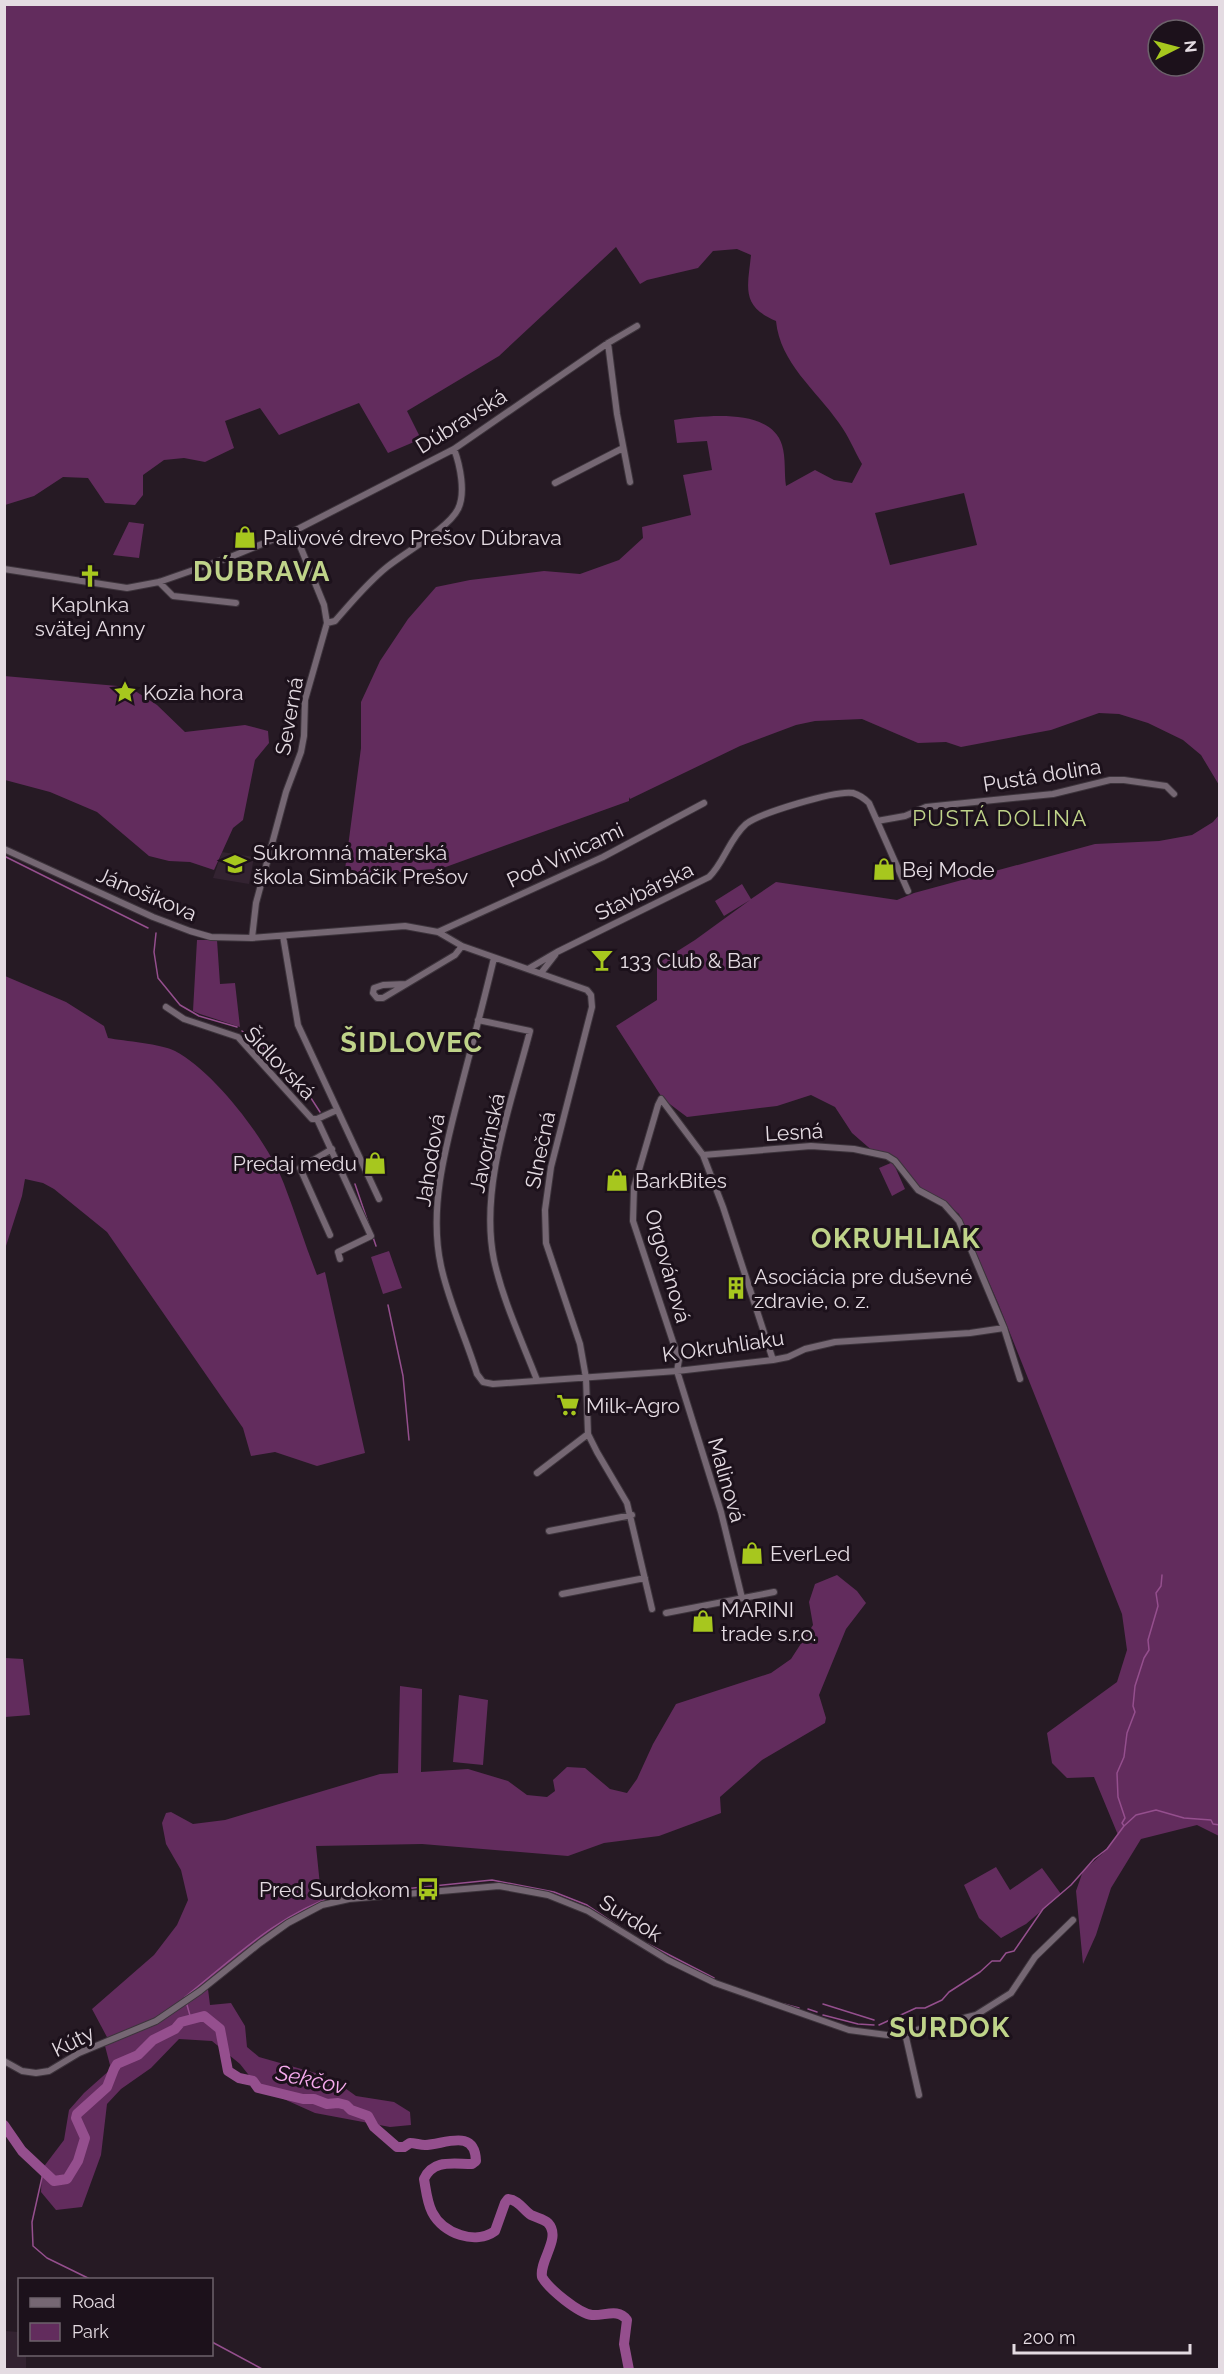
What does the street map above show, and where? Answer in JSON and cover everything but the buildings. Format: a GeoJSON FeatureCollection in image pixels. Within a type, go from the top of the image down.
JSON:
{"type":"FeatureCollection","features":[{"type":"Feature","properties":{"kind":"street","name":"Dúbravská"},"geometry":{"type":"LineString","coordinates":[[4,568],[127,588],[159,582],[228,558],[294,531],[454,449],[608,343],[637,326]]}},
{"type":"Feature","properties":{"kind":"street"},"geometry":{"type":"LineString","coordinates":[[608,343],[630,482]]}},
{"type":"Feature","properties":{"kind":"street"},"geometry":{"type":"LineString","coordinates":[[555,483],[623,448]]}},
{"type":"Feature","properties":{"kind":"street"},"geometry":{"type":"LineString","coordinates":[[294,531],[324,605],[327,623],[335,621],[385,569],[450,520],[459,508],[461,496],[458,460],[454,449]]}},
{"type":"Feature","properties":{"kind":"street"},"geometry":{"type":"LineString","coordinates":[[159,582],[173,596],[236,603]]}},
{"type":"Feature","properties":{"kind":"street","name":"Severná"},"geometry":{"type":"LineString","coordinates":[[252,938],[254,910],[266,863],[286,792],[301,752],[305,700],[327,623]]}},
{"type":"Feature","properties":{"kind":"street","name":"Pustá dolina"},"geometry":{"type":"LineString","coordinates":[[877,821],[905,816],[926,807],[1053,794],[1110,780],[1161,785],[1170,788],[1174,794]]}},
{"type":"Feature","properties":{"kind":"street","name":"Stavbárska"},"geometry":{"type":"LineString","coordinates":[[528,969],[557,952],[709,877],[715,871],[736,835],[747,824],[762,815],[842,793],[862,796],[869,803],[908,891]]}},
{"type":"Feature","properties":{"kind":"street","name":"Pod Vinicami"},"geometry":{"type":"LineString","coordinates":[[438,932],[603,857],[704,803]]}},
{"type":"Feature","properties":{"kind":"street","name":"Jánošíkova"},"geometry":{"type":"LineString","coordinates":[[4,849],[153,917],[190,931],[211,936],[252,938],[284,936]]}},
{"type":"Feature","properties":{"kind":"street"},"geometry":{"type":"LineString","coordinates":[[284,936],[405,926],[438,932],[462,946],[528,969]]}},
{"type":"Feature","properties":{"kind":"street","name":"Šidlovská"},"geometry":{"type":"LineString","coordinates":[[284,936],[298,1025],[379,1199]]}},
{"type":"Feature","properties":{"kind":"street"},"geometry":{"type":"LineString","coordinates":[[406,984],[378,985],[374,988],[373,993],[377,998],[383,998],[455,955],[462,946]]}},
{"type":"Feature","properties":{"kind":"street","name":"Stavbárska"},"geometry":{"type":"LineString","coordinates":[[541,974],[557,952]]}},
{"type":"Feature","properties":{"kind":"street","name":"Jahodová"},"geometry":{"type":"LineString","coordinates":[[494,958],[441,1173],[437,1229],[441,1265],[477,1374],[483,1382],[493,1384],[537,1380]]}},
{"type":"Feature","properties":{"kind":"street","name":"Slnečná"},"geometry":{"type":"LineString","coordinates":[[528,969],[587,990],[593,1001],[551,1167],[545,1210],[546,1244],[580,1344],[586,1378],[588,1434]]}},
{"type":"Feature","properties":{"kind":"street","name":"Šidlovská"},"geometry":{"type":"LineString","coordinates":[[166,1007],[184,1019],[238,1037],[312,1119],[337,1110]]}},
{"type":"Feature","properties":{"kind":"street","name":"Javorinská"},"geometry":{"type":"LineString","coordinates":[[478,1020],[530,1031],[496,1162],[490,1226],[494,1258],[502,1285],[537,1380]]}},
{"type":"Feature","properties":{"kind":"street","name":"Orgovánová"},"geometry":{"type":"LineString","coordinates":[[677,1371],[679,1360],[633,1221],[634,1187],[658,1105],[662,1099],[703,1155]]}},
{"type":"Feature","properties":{"kind":"street"},"geometry":{"type":"LineString","coordinates":[[317,1119],[371,1236],[338,1252],[340,1259]]}},
{"type":"Feature","properties":{"kind":"street","name":"Lesná"},"geometry":{"type":"LineString","coordinates":[[703,1155],[811,1146],[854,1149],[887,1156],[895,1161],[918,1190],[944,1204],[959,1221],[1004,1328]]}},
{"type":"Feature","properties":{"kind":"street"},"geometry":{"type":"LineString","coordinates":[[330,1235],[300,1168],[332,1149]]}},
{"type":"Feature","properties":{"kind":"street"},"geometry":{"type":"LineString","coordinates":[[703,1155],[723,1207],[773,1360]]}},
{"type":"Feature","properties":{"kind":"street"},"geometry":{"type":"LineString","coordinates":[[1004,1328],[1020,1379]]}},
{"type":"Feature","properties":{"kind":"street","name":"K Okruhliaku"},"geometry":{"type":"LineString","coordinates":[[537,1380],[677,1371],[773,1360],[835,1342],[970,1333],[1004,1328]]}},
{"type":"Feature","properties":{"kind":"street","name":"Malinová"},"geometry":{"type":"LineString","coordinates":[[677,1371],[721,1512],[742,1598]]}},
{"type":"Feature","properties":{"kind":"street"},"geometry":{"type":"LineString","coordinates":[[537,1473],[588,1434],[632,1515],[652,1609]]}},
{"type":"Feature","properties":{"kind":"street"},"geometry":{"type":"LineString","coordinates":[[549,1531],[632,1515]]}},
{"type":"Feature","properties":{"kind":"street"},"geometry":{"type":"LineString","coordinates":[[562,1594],[645,1578]]}},
{"type":"Feature","properties":{"kind":"street"},"geometry":{"type":"LineString","coordinates":[[666,1613],[774,1592]]}},
{"type":"Feature","properties":{"kind":"street","name":"Surdok"},"geometry":{"type":"LineString","coordinates":[[156,2021],[300,1916],[322,1905],[349,1899],[499,1886],[548,1894],[574,1904],[668,1960],[732,1990],[849,2030],[887,2035],[905,2033],[976,2015],[1011,1993],[1035,1957],[1073,1920]]}},
{"type":"Feature","properties":{"kind":"street","name":"Kúty"},"geometry":{"type":"LineString","coordinates":[[4,2061],[22,2071],[36,2073],[49,2071],[79,2053],[156,2021]]}},
{"type":"Feature","properties":{"kind":"street"},"geometry":{"type":"LineString","coordinates":[[905,2033],[919,2095]]}},
{"type":"Feature","properties":{"kind":"shaded area","name":"Súkromná materská škola Simbáčik Prešov"},"geometry":{"type":"Polygon","coordinates":[[[222,852],[254,857],[249,884],[213,878],[222,852]]]}},
{"type":"Feature","properties":{"kind":"shaded area"},"geometry":{"type":"Polygon","coordinates":[[[5,2331],[18,2332],[18,2356],[26,2356],[26,2369],[5,2369],[5,2331]]]}},
{"type":"Feature","properties":{"kind":"green space"},"geometry":{"type":"Polygon","coordinates":[[[5,4],[1219,5],[1219,785],[1201,755],[1183,740],[1148,723],[1119,714],[1099,713],[1051,730],[961,747],[946,742],[918,743],[862,719],[815,721],[796,725],[740,746],[630,799],[629,797],[629,801],[443,868],[344,877],[361,748],[361,702],[380,661],[408,619],[436,587],[470,580],[544,571],[580,574],[619,560],[643,538],[642,527],[691,515],[683,475],[712,470],[707,441],[677,443],[674,420],[718,416],[751,419],[765,424],[775,433],[782,445],[786,486],[815,470],[834,480],[852,483],[862,464],[842,428],[800,375],[784,350],[776,321],[756,309],[751,302],[748,286],[751,255],[737,249],[713,251],[698,268],[647,280],[640,284],[616,247],[499,356],[407,411],[421,439],[388,453],[359,403],[279,435],[260,408],[225,421],[234,448],[205,462],[184,458],[164,460],[143,475],[143,495],[135,505],[105,503],[88,478],[63,477],[34,496],[5,505],[5,4]],[[964,493],[875,513],[890,565],[977,545],[964,493]]]}},
{"type":"Feature","properties":{"kind":"green space"},"geometry":{"type":"Polygon","coordinates":[[[129,522],[144,524],[139,558],[113,555],[129,522]]]}},
{"type":"Feature","properties":{"kind":"green space"},"geometry":{"type":"Polygon","coordinates":[[[4,676],[129,687],[157,705],[185,732],[245,725],[268,731],[269,743],[255,760],[243,820],[233,828],[214,870],[190,862],[169,861],[149,856],[97,812],[50,792],[5,780],[4,676]]]}},
{"type":"Feature","properties":{"kind":"green space"},"geometry":{"type":"Polygon","coordinates":[[[1219,815],[1219,1836],[1197,1825],[1141,1839],[1111,1888],[1096,1935],[1083,1964],[1076,1891],[1083,1871],[1118,1835],[1094,1777],[1067,1778],[1052,1763],[1047,1733],[1117,1682],[1127,1650],[1122,1614],[998,1303],[959,1214],[919,1189],[895,1160],[875,1153],[852,1133],[835,1107],[811,1095],[777,1106],[687,1117],[663,1099],[616,1026],[657,1000],[657,964],[750,900],[724,916],[715,901],[742,884],[751,899],[776,882],[897,900],[914,893],[1095,844],[1159,841],[1192,835],[1213,822],[1219,815]]]}},
{"type":"Feature","properties":{"kind":"green space"},"geometry":{"type":"Polygon","coordinates":[[[197,940],[217,940],[220,984],[235,983],[240,1027],[193,1011],[197,940]]]}},
{"type":"Feature","properties":{"kind":"green space"},"geometry":{"type":"Polygon","coordinates":[[[5,976],[66,1002],[104,1026],[108,1038],[175,1051],[207,1075],[239,1110],[277,1167],[317,1275],[325,1272],[365,1453],[317,1466],[275,1452],[251,1456],[243,1428],[107,1232],[54,1189],[43,1183],[25,1179],[5,1249],[5,976]]]}},
{"type":"Feature","properties":{"kind":"green space"},"geometry":{"type":"Polygon","coordinates":[[[893,1162],[905,1189],[892,1196],[879,1168],[893,1162]]]}},
{"type":"Feature","properties":{"kind":"green space"},"geometry":{"type":"Polygon","coordinates":[[[389,1251],[402,1288],[383,1294],[371,1257],[389,1251]]]}},
{"type":"Feature","properties":{"kind":"green space"},"geometry":{"type":"Polygon","coordinates":[[[837,1575],[857,1591],[866,1603],[846,1629],[819,1695],[826,1718],[825,1723],[762,1760],[720,1797],[721,1813],[659,1836],[604,1843],[568,1856],[422,1844],[316,1846],[322,1905],[277,1934],[208,1989],[210,2005],[231,2003],[245,2026],[247,2047],[259,2057],[319,2074],[338,2083],[356,2096],[394,2102],[410,2112],[411,2125],[390,2127],[315,2113],[259,2088],[240,2064],[212,2041],[179,2039],[151,2068],[121,2089],[107,2104],[101,2155],[82,2207],[56,2210],[41,2192],[42,2169],[64,2140],[69,2110],[111,2069],[105,2046],[108,2039],[92,2009],[154,1955],[177,1925],[188,1900],[181,1870],[166,1844],[162,1823],[166,1813],[171,1812],[193,1824],[225,1820],[380,1774],[398,1773],[400,1686],[422,1689],[421,1772],[468,1769],[508,1781],[527,1795],[547,1797],[555,1791],[553,1780],[567,1767],[585,1768],[610,1789],[627,1793],[637,1779],[653,1744],[676,1704],[771,1673],[791,1659],[813,1625],[809,1602],[815,1584],[837,1575]]]}},
{"type":"Feature","properties":{"kind":"green space"},"geometry":{"type":"Polygon","coordinates":[[[5,1658],[23,1659],[30,1715],[5,1717],[5,1658]]]}},
{"type":"Feature","properties":{"kind":"green space"},"geometry":{"type":"Polygon","coordinates":[[[459,1695],[488,1700],[483,1765],[453,1762],[459,1695]]]}},
{"type":"Feature","properties":{"kind":"green space"},"geometry":{"type":"Polygon","coordinates":[[[996,1867],[1010,1890],[1042,1868],[1061,1894],[1026,1924],[1001,1938],[979,1918],[964,1885],[996,1867]]]}},
{"type":"Feature","properties":{"kind":"waterway"},"geometry":{"type":"LineString","coordinates":[[4,856],[148,928]]}},
{"type":"Feature","properties":{"kind":"waterway"},"geometry":{"type":"LineString","coordinates":[[156,933],[154,952],[158,978],[180,1005],[199,1016],[237,1027]]}},
{"type":"Feature","properties":{"kind":"waterway"},"geometry":{"type":"LineString","coordinates":[[242,1031],[286,1067],[320,1112]]}},
{"type":"Feature","properties":{"kind":"waterway"},"geometry":{"type":"LineString","coordinates":[[355,1184],[376,1246]]}},
{"type":"Feature","properties":{"kind":"waterway"},"geometry":{"type":"LineString","coordinates":[[388,1305],[403,1376],[409,1440]]}},
{"type":"Feature","properties":{"kind":"waterway"},"geometry":{"type":"LineString","coordinates":[[1124,1826],[1122,1823],[1125,1818],[1118,1797],[1117,1773],[1124,1757],[1127,1733],[1135,1712],[1133,1706],[1135,1686],[1149,1650],[1148,1640],[1158,1606],[1156,1593],[1161,1586],[1162,1575]]}},
{"type":"Feature","properties":{"kind":"waterway"},"geometry":{"type":"LineString","coordinates":[[879,2025],[916,2008],[925,2008],[942,2000],[949,1992],[980,1972],[992,1961],[1000,1961],[1006,1953],[1014,1951],[1043,1909],[1107,1849],[1124,1826],[1136,1815],[1156,1810],[1184,1818],[1211,1820],[1213,1824],[1220,1825]]}},
{"type":"Feature","properties":{"kind":"waterway"},"geometry":{"type":"LineString","coordinates":[[186,1999],[185,1997],[274,1927],[314,1904],[335,1896],[492,1880],[554,1892],[587,1905],[623,1929]]}},
{"type":"Feature","properties":{"kind":"waterway"},"geometry":{"type":"LineString","coordinates":[[648,1944],[714,1978]]}},
{"type":"Feature","properties":{"kind":"waterway"},"geometry":{"type":"LineString","coordinates":[[784,2004],[799,2008]]}},
{"type":"Feature","properties":{"kind":"waterway"},"geometry":{"type":"LineString","coordinates":[[823,2004],[874,2020]]}},
{"type":"Feature","properties":{"kind":"waterway"},"geometry":{"type":"LineString","coordinates":[[187,2005],[191,2019]]}},
{"type":"Feature","properties":{"kind":"waterway"},"geometry":{"type":"LineString","coordinates":[[808,2009],[817,2012]]}},
{"type":"Feature","properties":{"kind":"waterway"},"geometry":{"type":"LineString","coordinates":[[823,2015],[858,2024],[874,2025]]}},
{"type":"Feature","properties":{"kind":"waterway","name":"Sekčov"},"geometry":{"type":"LineString","coordinates":[[4,2125],[22,2151],[54,2181],[67,2179],[78,2161],[85,2138],[76,2118],[77,2114],[107,2087],[117,2064],[138,2055],[153,2040],[175,2029],[181,2022],[204,2016],[220,2029],[228,2071],[239,2078],[253,2081],[258,2088],[303,2099],[314,2099],[327,2104],[346,2105],[351,2110],[368,2116],[374,2127],[397,2147],[404,2147],[410,2143],[425,2145],[457,2140],[470,2144],[476,2161],[472,2164],[438,2165],[424,2179],[429,2204],[437,2220],[460,2235],[470,2237],[487,2235],[495,2231],[508,2199],[518,2203],[531,2215],[548,2223],[553,2235],[542,2277],[557,2294],[579,2310],[592,2315],[620,2314],[627,2320],[624,2344],[629,2370]]}},
{"type":"Feature","properties":{"kind":"waterway"},"geometry":{"type":"LineString","coordinates":[[43,2173],[32,2222],[33,2246],[47,2258],[88,2278]]}},
{"type":"Feature","properties":{"kind":"waterway"},"geometry":{"type":"LineString","coordinates":[[213,2343],[264,2370]]}},
{"type":"Feature","properties":{"kind":"place","name":"Palivové drevo Prešov Dúbrava"},"geometry":{"type":"Point","coordinates":[245,537]}},
{"type":"Feature","properties":{"kind":"place","name":"Kaplnka svätej Anny"},"geometry":{"type":"Point","coordinates":[90,576]}},
{"type":"Feature","properties":{"kind":"place","name":"Kozia hora"},"geometry":{"type":"Point","coordinates":[125,692]}},
{"type":"Feature","properties":{"kind":"place","name":"Súkromná materská škola Simbáčik Prešov"},"geometry":{"type":"Point","coordinates":[235,864]}},
{"type":"Feature","properties":{"kind":"place","name":"Bej Mode"},"geometry":{"type":"Point","coordinates":[884,869]}},
{"type":"Feature","properties":{"kind":"place","name":"133 Club & Bar"},"geometry":{"type":"Point","coordinates":[602,960]}},
{"type":"Feature","properties":{"kind":"place","name":"Predaj medu"},"geometry":{"type":"Point","coordinates":[375,1163]}},
{"type":"Feature","properties":{"kind":"place","name":"BarkBites"},"geometry":{"type":"Point","coordinates":[617,1180]}},
{"type":"Feature","properties":{"kind":"place","name":"Asociácia pre duševné zdravie, o. z."},"geometry":{"type":"Point","coordinates":[736,1288]}},
{"type":"Feature","properties":{"kind":"place","name":"Milk-Agro"},"geometry":{"type":"Point","coordinates":[568,1405]}},
{"type":"Feature","properties":{"kind":"place","name":"EverLed"},"geometry":{"type":"Point","coordinates":[752,1553]}},
{"type":"Feature","properties":{"kind":"place","name":"MARINI trade s.r.o."},"geometry":{"type":"Point","coordinates":[703,1621]}},
{"type":"Feature","properties":{"kind":"place","name":"Pred Surdokom"},"geometry":{"type":"Point","coordinates":[428,1889]}},
{"type":"Feature","properties":{"kind":"district","name":"DÚBRAVA"},"geometry":{"type":"Point","coordinates":[262,571]}},
{"type":"Feature","properties":{"kind":"district","name":"PUSTÁ DOLINA"},"geometry":{"type":"Point","coordinates":[1000,818]}},
{"type":"Feature","properties":{"kind":"district","name":"ŠIDLOVEC"},"geometry":{"type":"Point","coordinates":[412,1042]}},
{"type":"Feature","properties":{"kind":"district","name":"OKRUHLIAK"},"geometry":{"type":"Point","coordinates":[896,1238]}},
{"type":"Feature","properties":{"kind":"district","name":"SURDOK"},"geometry":{"type":"Point","coordinates":[950,2027]}}]}
